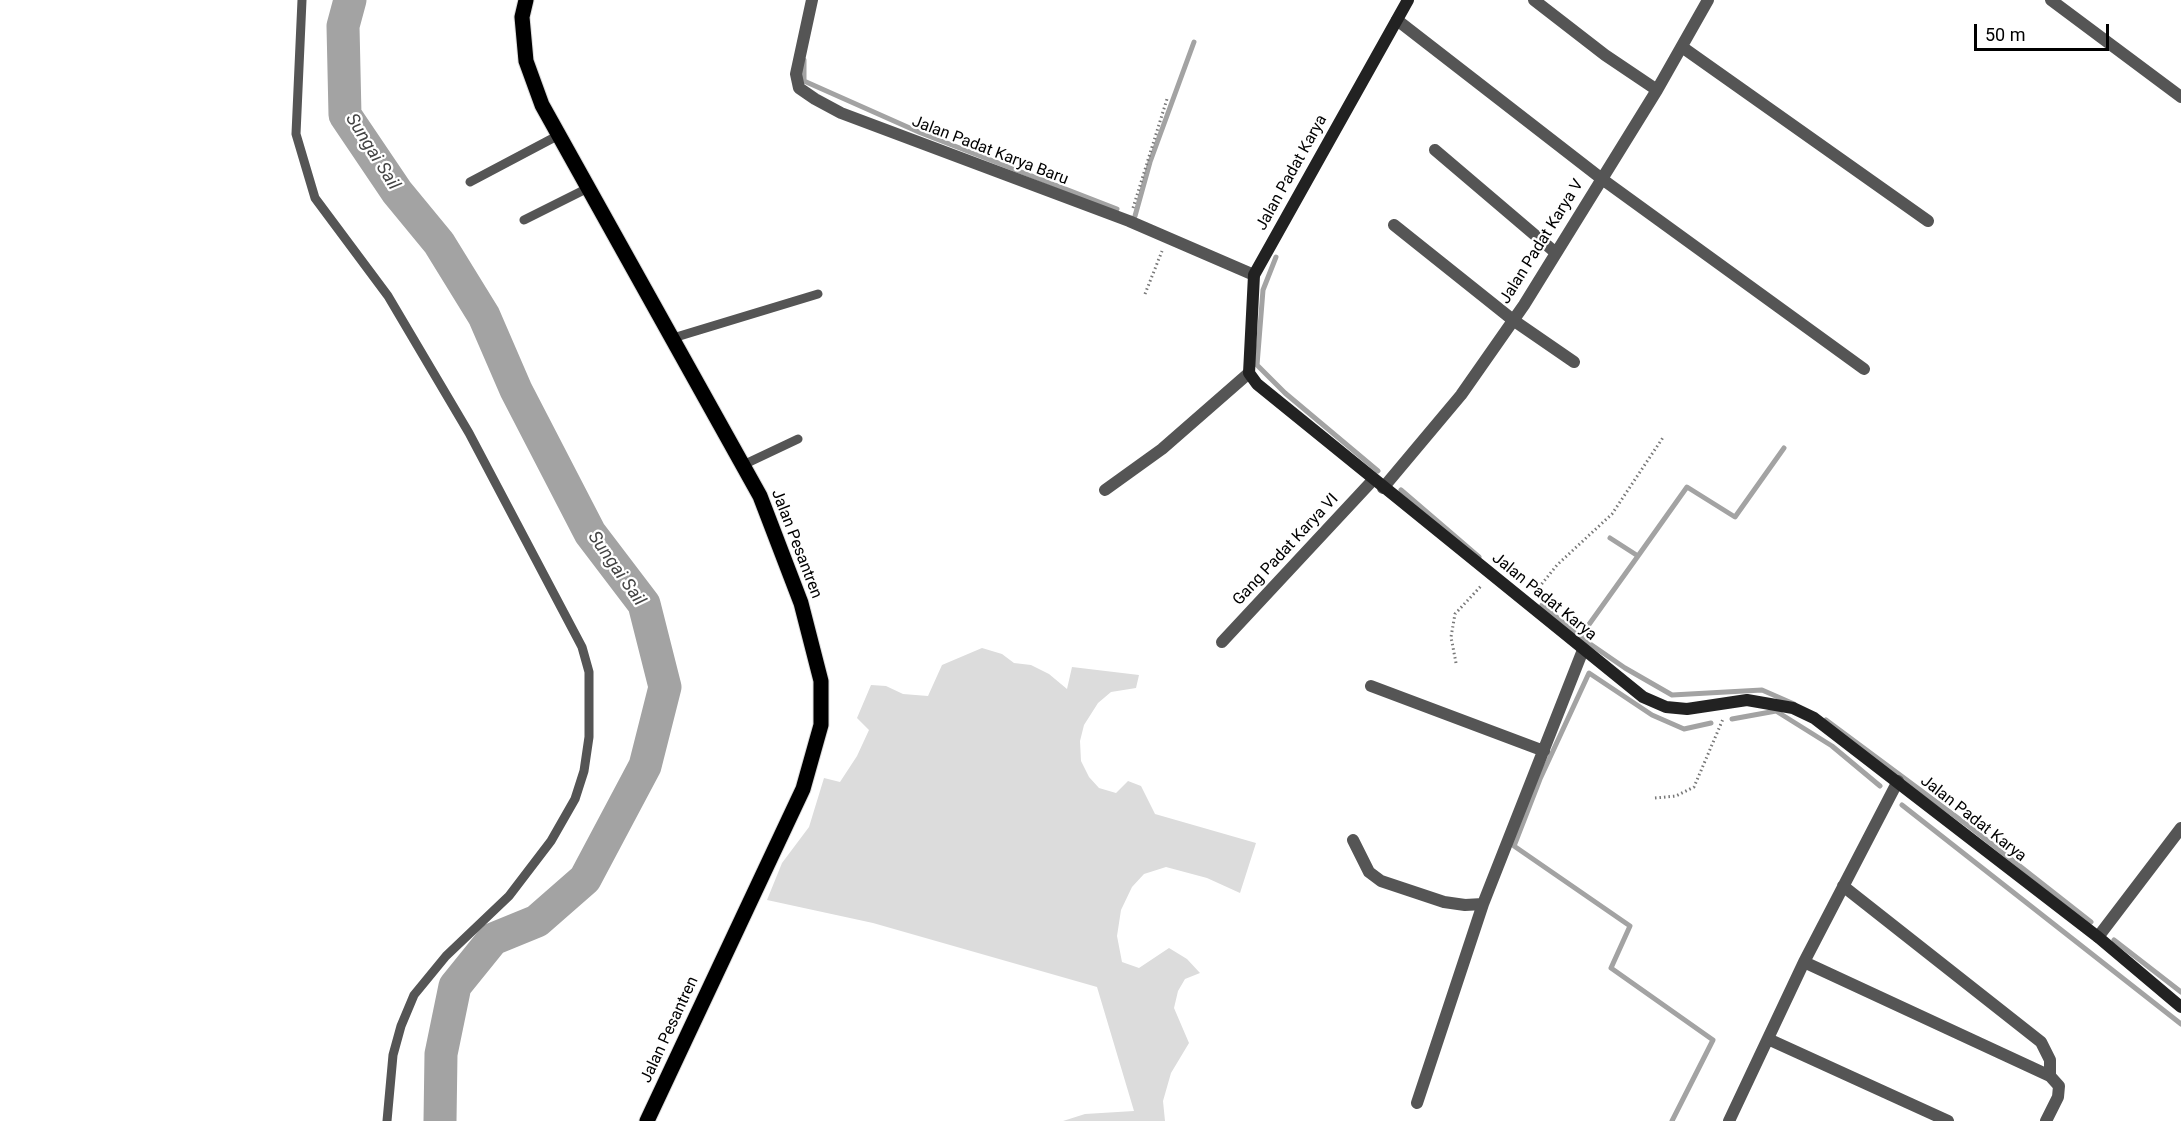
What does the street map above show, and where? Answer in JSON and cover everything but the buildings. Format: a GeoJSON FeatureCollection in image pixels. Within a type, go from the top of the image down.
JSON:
{"type":"FeatureCollection","features":[{"type":"Feature","properties":{"kind":"main road","name":"Jalan Pesantren"},"geometry":{"type":"LineString","coordinates":[[526,0],[522,17],[526,61],[557,136],[673,338],[760,496],[801,603],[821,681],[820,725],[813,758],[790,819],[647,1121]]}},
{"type":"Feature","properties":{"kind":"street","name":"Jalan Padat Karya Baru"},"geometry":{"type":"LineString","coordinates":[[812,0],[796,74],[799,88],[815,99],[841,112],[1129,221],[1254,275]]}},
{"type":"Feature","properties":{"kind":"street","name":"Jalan Padat Karya"},"geometry":{"type":"LineString","coordinates":[[1408,0],[1254,275],[1250,373],[1257,384],[1643,697],[1666,707],[1687,709],[1747,700],[1765,702],[1793,708],[1814,718],[2098,937],[2181,1007]]}},
{"type":"Feature","properties":{"kind":"street"},"geometry":{"type":"LineString","coordinates":[[1534,0],[1605,55],[1657,90]]}},
{"type":"Feature","properties":{"kind":"street","name":"Jalan Padat Karya V"},"geometry":{"type":"LineString","coordinates":[[1378,484],[1461,395],[1513,320],[1657,90],[1708,0]]}},
{"type":"Feature","properties":{"kind":"street"},"geometry":{"type":"LineString","coordinates":[[2053,0],[2181,97]]}},
{"type":"Feature","properties":{"kind":"street"},"geometry":{"type":"LineString","coordinates":[[1397,20],[1602,179],[1864,369]]}},
{"type":"Feature","properties":{"kind":"street"},"geometry":{"type":"LineString","coordinates":[[1682,46],[1928,221]]}},
{"type":"Feature","properties":{"kind":"street"},"geometry":{"type":"LineString","coordinates":[[1435,150],[1556,253]]}},
{"type":"Feature","properties":{"kind":"street"},"geometry":{"type":"LineString","coordinates":[[1394,225],[1513,320],[1574,362]]}},
{"type":"Feature","properties":{"kind":"street"},"geometry":{"type":"LineString","coordinates":[[1105,490],[1162,448],[1250,373]]}},
{"type":"Feature","properties":{"kind":"street","name":"Gang Padat Karya VI"},"geometry":{"type":"LineString","coordinates":[[1222,642],[1378,484]]}},
{"type":"Feature","properties":{"kind":"street"},"geometry":{"type":"LineString","coordinates":[[1417,1103],[1483,904],[1583,650]]}},
{"type":"Feature","properties":{"kind":"street"},"geometry":{"type":"LineString","coordinates":[[1371,686],[1544,751]]}},
{"type":"Feature","properties":{"kind":"street"},"geometry":{"type":"LineString","coordinates":[[1734,1120],[1804,962],[1898,781]]}},
{"type":"Feature","properties":{"kind":"street"},"geometry":{"type":"LineString","coordinates":[[2098,937],[2181,828]]}},
{"type":"Feature","properties":{"kind":"street"},"geometry":{"type":"LineString","coordinates":[[1353,840],[1370,872],[1381,881],[1444,902],[1465,905],[1483,904]]}},
{"type":"Feature","properties":{"kind":"street"},"geometry":{"type":"LineString","coordinates":[[1843,886],[2041,1042],[2050,1060],[2050,1076]]}},
{"type":"Feature","properties":{"kind":"street"},"geometry":{"type":"LineString","coordinates":[[1804,962],[2050,1076],[2059,1086],[2058,1098],[2046,1121]]}},
{"type":"Feature","properties":{"kind":"street"},"geometry":{"type":"LineString","coordinates":[[1768,1040],[1948,1121]]}},
{"type":"Feature","properties":{"kind":"lane"},"geometry":{"type":"LineString","coordinates":[[302,0],[296,135],[315,198],[388,296],[469,433],[582,646],[589,672],[589,737],[584,771],[574,799],[551,841],[510,896],[446,956],[414,995],[401,1026],[393,1055],[387,1121]]}},
{"type":"Feature","properties":{"kind":"lane"},"geometry":{"type":"LineString","coordinates":[[470,182],[557,136]]}},
{"type":"Feature","properties":{"kind":"lane"},"geometry":{"type":"LineString","coordinates":[[524,220],[586,189]]}},
{"type":"Feature","properties":{"kind":"lane"},"geometry":{"type":"LineString","coordinates":[[673,338],[818,294]]}},
{"type":"Feature","properties":{"kind":"lane"},"geometry":{"type":"LineString","coordinates":[[743,465],[798,440]]}},
{"type":"Feature","properties":{"kind":"path"},"geometry":{"type":"LineString","coordinates":[[1129,221],[1167,99]]}},
{"type":"Feature","properties":{"kind":"path"},"geometry":{"type":"LineString","coordinates":[[1145,294],[1167,238]]}},
{"type":"Feature","properties":{"kind":"path"},"geometry":{"type":"LineString","coordinates":[[1523,602],[1539,588],[1557,565],[1612,514],[1664,436]]}},
{"type":"Feature","properties":{"kind":"path"},"geometry":{"type":"LineString","coordinates":[[1456,663],[1451,637],[1455,614],[1491,575]]}},
{"type":"Feature","properties":{"kind":"path"},"geometry":{"type":"LineString","coordinates":[[1655,798],[1676,796],[1694,787],[1729,704]]}},
{"type":"Feature","properties":{"kind":"shaded area"},"geometry":{"type":"Polygon","coordinates":[[[982,648],[1002,654],[1014,663],[1031,665],[1049,674],[1067,689],[1072,667],[1139,675],[1136,688],[1111,692],[1098,703],[1084,725],[1080,741],[1081,761],[1089,777],[1099,788],[1116,793],[1128,781],[1141,786],[1155,814],[1256,843],[1240,893],[1207,878],[1166,867],[1144,874],[1132,887],[1121,910],[1117,936],[1122,962],[1139,968],[1169,948],[1187,959],[1200,973],[1185,979],[1178,991],[1174,1008],[1189,1043],[1171,1073],[1163,1101],[1165,1121],[1063,1121],[1085,1114],[1134,1111],[1097,987],[873,923],[767,900],[782,863],[809,827],[824,778],[840,782],[857,756],[869,730],[857,718],[871,685],[886,686],[903,694],[928,696],[942,665],[982,648]]]}},
{"type":"Feature","properties":{"kind":"waterway","name":"Sungai Sail"},"geometry":{"type":"LineString","coordinates":[[350,0],[343,26],[345,115],[397,192],[439,243],[484,316],[516,390],[590,533],[644,604],[665,687],[645,766],[585,879],[537,921],[493,939],[455,986],[441,1054],[440,1121]]}},
{"type":"Feature","properties":{"kind":"waterway"},"geometry":{"type":"LineString","coordinates":[[1135,216],[1150,162],[1194,42]]}},
{"type":"Feature","properties":{"kind":"waterway"},"geometry":{"type":"LineString","coordinates":[[804,60],[804,81],[921,133],[1117,209]]}},
{"type":"Feature","properties":{"kind":"waterway"},"geometry":{"type":"LineString","coordinates":[[1276,257],[1263,290],[1257,365],[1285,393],[1378,471]]}},
{"type":"Feature","properties":{"kind":"waterway"},"geometry":{"type":"LineString","coordinates":[[1638,556],[1687,487],[1735,517],[1784,448]]}},
{"type":"Feature","properties":{"kind":"waterway"},"geometry":{"type":"LineString","coordinates":[[1401,490],[1479,557]]}},
{"type":"Feature","properties":{"kind":"waterway"},"geometry":{"type":"LineString","coordinates":[[1580,637],[1638,556],[1610,538]]}},
{"type":"Feature","properties":{"kind":"waterway"},"geometry":{"type":"LineString","coordinates":[[1542,605],[1580,637],[1625,668],[1672,695],[1762,690],[1794,704]]}},
{"type":"Feature","properties":{"kind":"waterway"},"geometry":{"type":"LineString","coordinates":[[1672,1121],[1713,1040],[1611,968],[1630,926],[1514,846],[1540,779],[1589,673],[1652,715],[1684,729],[1711,723]]}},
{"type":"Feature","properties":{"kind":"waterway"},"geometry":{"type":"LineString","coordinates":[[1732,719],[1776,711],[1832,746],[1880,786]]}},
{"type":"Feature","properties":{"kind":"waterway"},"geometry":{"type":"LineString","coordinates":[[1826,720],[1970,827],[2091,922]]}},
{"type":"Feature","properties":{"kind":"waterway"},"geometry":{"type":"LineString","coordinates":[[1902,805],[2181,1024]]}},
{"type":"Feature","properties":{"kind":"waterway"},"geometry":{"type":"LineString","coordinates":[[2114,940],[2181,992]]}}]}
